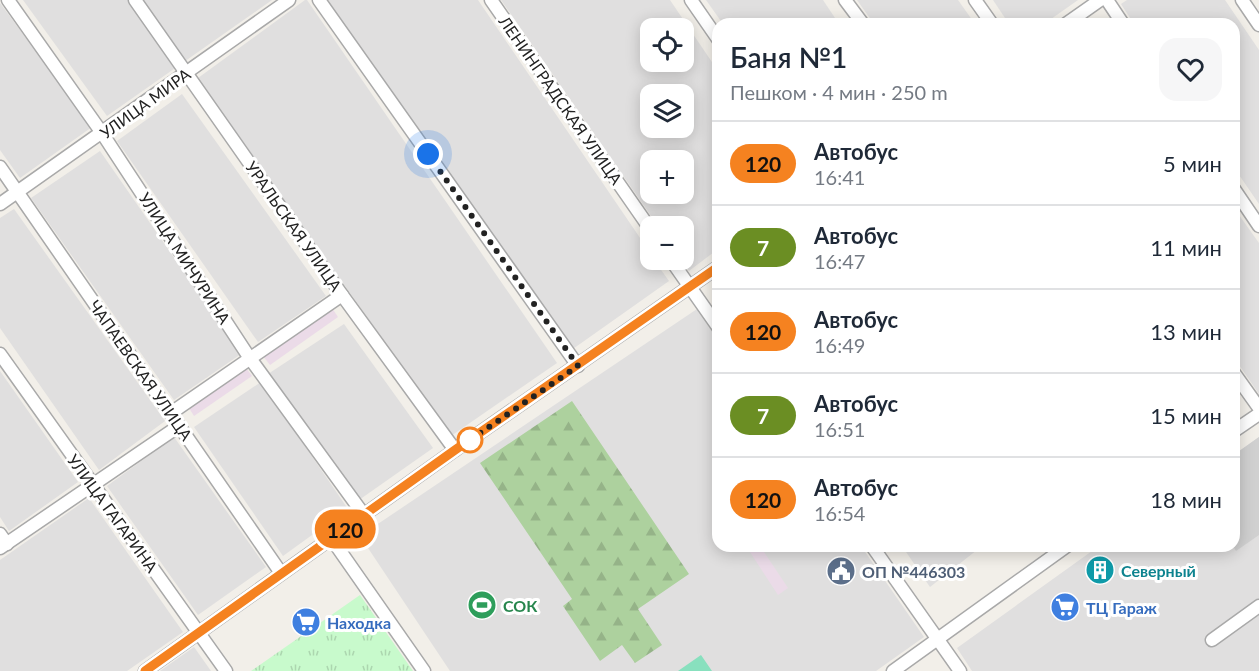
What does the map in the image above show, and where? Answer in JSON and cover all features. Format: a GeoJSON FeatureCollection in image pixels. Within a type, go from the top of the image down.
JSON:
{"type":"FeatureCollection","features":[{"type":"Feature","properties":{"kind":"street","name":"УЛИЦА МИЧУРИНА"},"geometry":{"type":"LineString","coordinates":[[8,0],[102,133],[249,357],[364,515]]}},
{"type":"Feature","properties":{"kind":"street","name":"УРАЛЬСКАЯ УЛИЦА"},"geometry":{"type":"LineString","coordinates":[[135,0],[342,295],[455,450]]}},
{"type":"Feature","properties":{"kind":"street","name":"УЛИЦА МИРА"},"geometry":{"type":"LineString","coordinates":[[0,204],[289,0]]}},
{"type":"Feature","properties":{"kind":"street"},"geometry":{"type":"LineString","coordinates":[[319,0],[578,366]]}},
{"type":"Feature","properties":{"kind":"street","name":"ЛЕНИНГРАДСКАЯ УЛИЦА"},"geometry":{"type":"LineString","coordinates":[[491,0],[641,216]]}},
{"type":"Feature","properties":{"kind":"street"},"geometry":{"type":"LineString","coordinates":[[692,0],[712,30]]}},
{"type":"Feature","properties":{"kind":"street"},"geometry":{"type":"LineString","coordinates":[[845,0],[858,18]]}},
{"type":"Feature","properties":{"kind":"street"},"geometry":{"type":"LineString","coordinates":[[975,0],[988,18]]}},
{"type":"Feature","properties":{"kind":"street"},"geometry":{"type":"LineString","coordinates":[[1074,18],[1100,0]]}},
{"type":"Feature","properties":{"kind":"street"},"geometry":{"type":"LineString","coordinates":[[1107,0],[1120,18]]}},
{"type":"Feature","properties":{"kind":"street"},"geometry":{"type":"LineString","coordinates":[[1242,0],[1259,25]]}},
{"type":"Feature","properties":{"kind":"street","name":"ЧАПАЕВСКАЯ УЛИЦА"},"geometry":{"type":"LineString","coordinates":[[0,167],[281,573]]}},
{"type":"Feature","properties":{"kind":"street"},"geometry":{"type":"LineString","coordinates":[[1240,198],[1259,226]]}},
{"type":"Feature","properties":{"kind":"street"},"geometry":{"type":"LineString","coordinates":[[678,270],[712,318]]}},
{"type":"Feature","properties":{"kind":"street"},"geometry":{"type":"LineString","coordinates":[[145,671],[455,450],[712,271]]}},
{"type":"Feature","properties":{"kind":"street"},"geometry":{"type":"LineString","coordinates":[[171,413],[342,295]]}},
{"type":"Feature","properties":{"kind":"street","name":"УЛИЦА ГАГАРИНА"},"geometry":{"type":"LineString","coordinates":[[0,354],[226,671]]}},
{"type":"Feature","properties":{"kind":"street"},"geometry":{"type":"LineString","coordinates":[[1240,381],[1259,408]]}},
{"type":"Feature","properties":{"kind":"street"},"geometry":{"type":"LineString","coordinates":[[1240,427],[1259,414]]}},
{"type":"Feature","properties":{"kind":"street"},"geometry":{"type":"LineString","coordinates":[[2,542],[180,426]]}},
{"type":"Feature","properties":{"kind":"street"},"geometry":{"type":"LineString","coordinates":[[331,538],[424,671]]}},
{"type":"Feature","properties":{"kind":"street"},"geometry":{"type":"LineString","coordinates":[[876,552],[960,671]]}},
{"type":"Feature","properties":{"kind":"street"},"geometry":{"type":"LineString","coordinates":[[893,671],[1059,552]]}},
{"type":"Feature","properties":{"kind":"street"},"geometry":{"type":"LineString","coordinates":[[1212,640],[1259,606]]}},
{"type":"Feature","properties":{"kind":"shaded area"},"geometry":{"type":"Polygon","coordinates":[[[23,0],[272,0],[107,116],[23,0]]]}},
{"type":"Feature","properties":{"kind":"shaded area"},"geometry":{"type":"Polygon","coordinates":[[[305,0],[557,363],[451,436],[198,78],[305,0]]]}},
{"type":"Feature","properties":{"kind":"shaded area"},"geometry":{"type":"Polygon","coordinates":[[[324,0],[478,0],[640,238],[640,270],[661,270],[669,281],[570,351],[324,0]]]}},
{"type":"Feature","properties":{"kind":"shaded area"},"geometry":{"type":"Polygon","coordinates":[[[501,0],[670,0],[682,18],[640,18],[640,72],[694,72],[694,36],[712,62],[712,254],[694,267],[694,216],[651,216],[643,204],[694,204],[694,150],[640,150],[640,200],[501,0]]]}},
{"type":"Feature","properties":{"kind":"shaded area"},"geometry":{"type":"Polygon","coordinates":[[[706,0],[823,0],[835,18],[719,18],[706,0]]]}},
{"type":"Feature","properties":{"kind":"shaded area"},"geometry":{"type":"Polygon","coordinates":[[[857,0],[958,0],[971,18],[870,18],[857,0]]]}},
{"type":"Feature","properties":{"kind":"shaded area"},"geometry":{"type":"Polygon","coordinates":[[[993,0],[1078,0],[1052,18],[1005,18],[993,0]]]}},
{"type":"Feature","properties":{"kind":"shaded area"},"geometry":{"type":"Polygon","coordinates":[[[1127,0],[1225,0],[1237,18],[1130,18],[1121,4],[1127,0]]]}},
{"type":"Feature","properties":{"kind":"shaded area"},"geometry":{"type":"Polygon","coordinates":[[[0,3],[92,127],[20,178],[0,150],[0,3]]]}},
{"type":"Feature","properties":{"kind":"shaded area"},"geometry":{"type":"Polygon","coordinates":[[[1240,22],[1259,50],[1259,204],[1240,176],[1240,22]]]}},
{"type":"Feature","properties":{"kind":"shaded area"},"geometry":{"type":"Polygon","coordinates":[[[182,94],[326,296],[258,342],[117,141],[182,94]]]}},
{"type":"Feature","properties":{"kind":"shaded area"},"geometry":{"type":"Polygon","coordinates":[[[100,151],[241,354],[174,400],[31,198],[100,151]]]}},
{"type":"Feature","properties":{"kind":"shaded area"},"geometry":{"type":"Polygon","coordinates":[[[14,209],[165,421],[99,470],[0,328],[0,218],[14,209]]]}},
{"type":"Feature","properties":{"kind":"shaded area"},"geometry":{"type":"Polygon","coordinates":[[[1240,216],[1259,243],[1259,394],[1240,366],[1240,216]]]}},
{"type":"Feature","properties":{"kind":"shaded area"},"geometry":{"type":"Polygon","coordinates":[[[332,308],[338,317],[270,365],[263,356],[332,308]]]}},
{"type":"Feature","properties":{"kind":"shaded area"},"geometry":{"type":"Polygon","coordinates":[[[697,309],[712,331],[712,552],[865,552],[924,637],[876,671],[450,671],[360,536],[697,309]]]}},
{"type":"Feature","properties":{"kind":"shaded area"},"geometry":{"type":"Polygon","coordinates":[[[344,324],[433,448],[359,500],[268,374],[344,324]]]}},
{"type":"Feature","properties":{"kind":"shaded area"},"geometry":{"type":"Polygon","coordinates":[[[246,368],[252,376],[194,416],[189,408],[246,368]]]}},
{"type":"Feature","properties":{"kind":"shaded area"},"geometry":{"type":"Polygon","coordinates":[[[0,371],[78,482],[9,531],[0,517],[0,371]]]}},
{"type":"Feature","properties":{"kind":"shaded area"},"geometry":{"type":"Polygon","coordinates":[[[261,382],[348,509],[283,556],[194,427],[261,382]]]}},
{"type":"Feature","properties":{"kind":"shaded area"},"geometry":{"type":"Polygon","coordinates":[[[174,437],[266,567],[198,615],[107,486],[174,437]]]}},
{"type":"Feature","properties":{"kind":"shaded area"},"geometry":{"type":"Polygon","coordinates":[[[1259,437],[1259,671],[972,671],[957,648],[1091,552],[1240,552],[1240,450],[1259,437]]]}},
{"type":"Feature","properties":{"kind":"shaded area"},"geometry":{"type":"Polygon","coordinates":[[[1259,437],[1259,535],[1240,548],[1240,450],[1259,437]]]}},
{"type":"Feature","properties":{"kind":"shaded area"},"geometry":{"type":"Polygon","coordinates":[[[89,498],[183,632],[127,671],[0,671],[0,560],[89,498]]]}},
{"type":"Feature","properties":{"kind":"shaded area"},"geometry":{"type":"Polygon","coordinates":[[[750,552],[764,552],[788,588],[778,595],[750,552]]]}},
{"type":"Feature","properties":{"kind":"shaded area"},"geometry":{"type":"Polygon","coordinates":[[[906,552],[974,552],[930,587],[906,552]]]}},
{"type":"Feature","properties":{"kind":"shaded area"},"geometry":{"type":"Polygon","coordinates":[[[194,647],[211,671],[160,671],[194,647]]]}},
{"type":"Feature","properties":{"kind":"green space"},"geometry":{"type":"Polygon","coordinates":[[[572,401],[689,574],[638,609],[662,645],[635,663],[622,645],[600,661],[563,606],[572,599],[480,463],[572,401]]]}},
{"type":"Feature","properties":{"kind":"green space"},"geometry":{"type":"Polygon","coordinates":[[[360,595],[413,671],[251,671],[360,595]]]}},
{"type":"Feature","properties":{"kind":"green space"},"geometry":{"type":"Polygon","coordinates":[[[701,655],[712,671],[678,671],[701,655]]]}},
{"type":"Feature","properties":{"kind":"bus line","name":"120"},"geometry":{"type":"LineString","coordinates":[[145,671],[455,450],[712,271]]}},
{"type":"Feature","properties":{"kind":"place","name":"Северный"},"geometry":{"type":"Point","coordinates":[1100,570]}},
{"type":"Feature","properties":{"kind":"place","name":"ОП №446303"},"geometry":{"type":"Point","coordinates":[841,571]}},
{"type":"Feature","properties":{"kind":"place","name":"СОК"},"geometry":{"type":"Point","coordinates":[482,605]}},
{"type":"Feature","properties":{"kind":"place","name":"ТЦ Гараж"},"geometry":{"type":"Point","coordinates":[1065,607]}},
{"type":"Feature","properties":{"kind":"place","name":"Находка"},"geometry":{"type":"Point","coordinates":[306,622]}},
{"type":"Feature","properties":{"kind":"route"},"geometry":{"type":"LineString","coordinates":[[428,154],[578,366],[470,440]]}}]}
